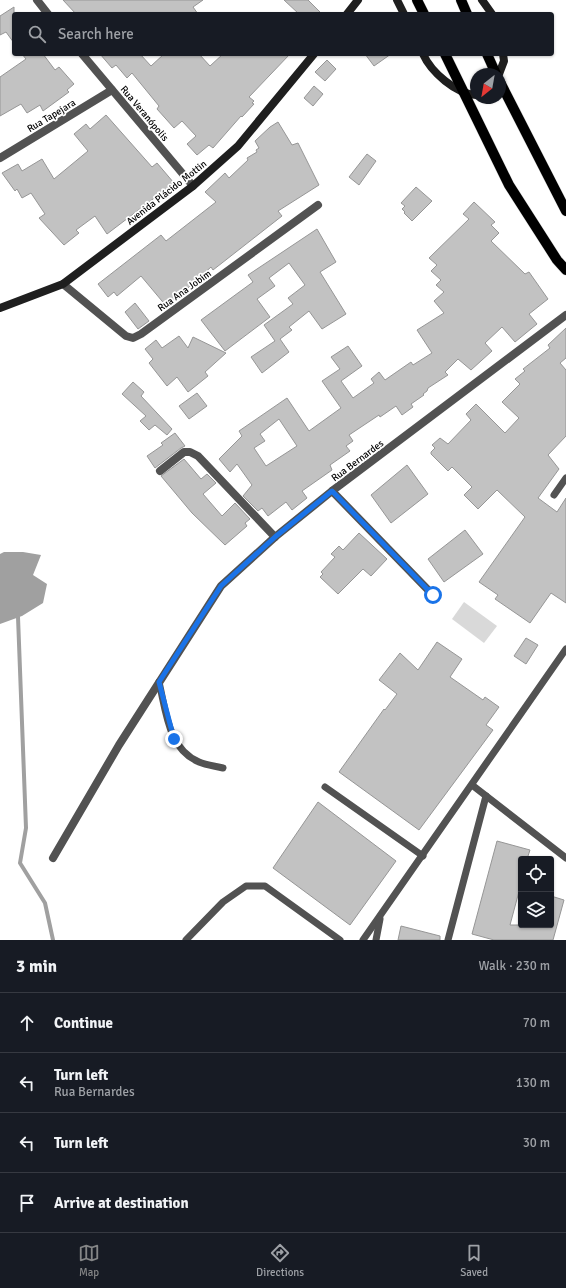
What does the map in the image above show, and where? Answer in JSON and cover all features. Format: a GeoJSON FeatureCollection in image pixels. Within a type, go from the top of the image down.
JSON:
{"type":"FeatureCollection","features":[{"type":"Feature","properties":{"kind":"main road"},"geometry":{"type":"LineString","coordinates":[[349,12],[358,0]]}},
{"type":"Feature","properties":{"kind":"main road"},"geometry":{"type":"LineString","coordinates":[[397,0],[403,12]]}},
{"type":"Feature","properties":{"kind":"main road"},"geometry":{"type":"LineString","coordinates":[[417,0],[423,12]]}},
{"type":"Feature","properties":{"kind":"main road"},"geometry":{"type":"LineString","coordinates":[[461,0],[467,12]]}},
{"type":"Feature","properties":{"kind":"main road"},"geometry":{"type":"LineString","coordinates":[[482,0],[491,12]]}},
{"type":"Feature","properties":{"kind":"main road","name":"Avenida Plácido Mottin"},"geometry":{"type":"LineString","coordinates":[[0,308],[63,284],[192,186],[238,146],[312,56]]}},
{"type":"Feature","properties":{"kind":"main road"},"geometry":{"type":"LineString","coordinates":[[424,56],[438,75],[451,85],[470,93]]}},
{"type":"Feature","properties":{"kind":"main road"},"geometry":{"type":"LineString","coordinates":[[445,56],[509,185],[566,270]]}},
{"type":"Feature","properties":{"kind":"main road"},"geometry":{"type":"LineString","coordinates":[[487,56],[493,68]]}},
{"type":"Feature","properties":{"kind":"main road"},"geometry":{"type":"LineString","coordinates":[[502,68],[504,62],[503,56]]}},
{"type":"Feature","properties":{"kind":"main road"},"geometry":{"type":"LineString","coordinates":[[506,94],[566,211]]}},
{"type":"Feature","properties":{"kind":"street"},"geometry":{"type":"LineString","coordinates":[[37,0],[46,12]]}},
{"type":"Feature","properties":{"kind":"street","name":"Rua Veranópolis"},"geometry":{"type":"LineString","coordinates":[[84,56],[192,186]]}},
{"type":"Feature","properties":{"kind":"street","name":"Rua Tapejara"},"geometry":{"type":"LineString","coordinates":[[0,158],[112,90]]}},
{"type":"Feature","properties":{"kind":"street","name":"Rua Ana Jobim"},"geometry":{"type":"LineString","coordinates":[[63,284],[126,336],[132,338],[141,334],[318,205]]}},
{"type":"Feature","properties":{"kind":"street","name":"Rua Bernardes"},"geometry":{"type":"LineString","coordinates":[[53,858],[118,745],[221,586],[275,537],[332,491],[566,315]]}},
{"type":"Feature","properties":{"kind":"street"},"geometry":{"type":"LineString","coordinates":[[160,472],[184,452],[190,452],[198,456],[275,537]]}},
{"type":"Feature","properties":{"kind":"street"},"geometry":{"type":"LineString","coordinates":[[332,491],[433,595]]}},
{"type":"Feature","properties":{"kind":"lane"},"geometry":{"type":"LineString","coordinates":[[554,495],[566,478]]}},
{"type":"Feature","properties":{"kind":"lane"},"geometry":{"type":"LineString","coordinates":[[363,940],[566,649]]}},
{"type":"Feature","properties":{"kind":"lane"},"geometry":{"type":"LineString","coordinates":[[159,682],[174,739],[185,753],[199,762],[223,768]]}},
{"type":"Feature","properties":{"kind":"lane"},"geometry":{"type":"LineString","coordinates":[[472,785],[566,858]]}},
{"type":"Feature","properties":{"kind":"lane"},"geometry":{"type":"LineString","coordinates":[[325,788],[423,856]]}},
{"type":"Feature","properties":{"kind":"lane"},"geometry":{"type":"LineString","coordinates":[[448,940],[486,796]]}},
{"type":"Feature","properties":{"kind":"lane"},"geometry":{"type":"LineString","coordinates":[[186,940],[223,902],[246,886],[265,886],[340,940]]}},
{"type":"Feature","properties":{"kind":"lane"},"geometry":{"type":"LineString","coordinates":[[376,940],[380,917]]}},
{"type":"Feature","properties":{"kind":"shaded area"},"geometry":{"type":"Polygon","coordinates":[[[4,552],[23,552],[41,555],[33,575],[47,584],[43,603],[22,616],[0,624],[0,554],[4,552]]]}},
{"type":"Feature","properties":{"kind":"shaded area"},"geometry":{"type":"Polygon","coordinates":[[[464,602],[497,626],[484,643],[452,619],[464,602]]]}},
{"type":"Feature","properties":{"kind":"building"},"geometry":{"type":"Polygon","coordinates":[[[63,0],[203,0],[193,7],[197,12],[74,12],[63,0]]]}},
{"type":"Feature","properties":{"kind":"building"},"geometry":{"type":"Polygon","coordinates":[[[284,0],[308,0],[320,12],[297,12],[284,0]]]}},
{"type":"Feature","properties":{"kind":"building"},"geometry":{"type":"Polygon","coordinates":[[[14,7],[14,12],[12,12],[12,40],[6,32],[0,35],[0,16],[14,7]]]}},
{"type":"Feature","properties":{"kind":"building"},"geometry":{"type":"Polygon","coordinates":[[[24,56],[44,56],[55,70],[59,67],[74,84],[67,90],[69,92],[43,111],[40,105],[27,113],[21,104],[0,116],[0,77],[26,59],[24,56]]]}},
{"type":"Feature","properties":{"kind":"building"},"geometry":{"type":"Polygon","coordinates":[[[102,56],[142,56],[151,66],[162,56],[201,56],[210,66],[221,56],[288,56],[249,97],[254,101],[252,103],[254,104],[242,117],[241,116],[213,148],[209,145],[197,155],[187,144],[196,136],[182,121],[174,128],[157,109],[159,106],[132,73],[127,78],[116,65],[112,68],[102,56]]]}},
{"type":"Feature","properties":{"kind":"building"},"geometry":{"type":"Polygon","coordinates":[[[366,56],[388,56],[374,66],[366,56]]]}},
{"type":"Feature","properties":{"kind":"building"},"geometry":{"type":"Polygon","coordinates":[[[327,60],[336,69],[325,81],[315,72],[327,60]]]}},
{"type":"Feature","properties":{"kind":"building"},"geometry":{"type":"Polygon","coordinates":[[[314,86],[323,94],[313,106],[304,98],[314,86]]]}},
{"type":"Feature","properties":{"kind":"building"},"geometry":{"type":"Polygon","coordinates":[[[106,115],[152,167],[157,163],[174,183],[107,234],[95,216],[76,230],[79,233],[64,245],[39,218],[45,214],[31,193],[22,198],[17,189],[15,191],[2,173],[18,164],[22,171],[42,159],[54,179],[88,151],[74,134],[86,124],[90,129],[106,115]]]}},
{"type":"Feature","properties":{"kind":"building"},"geometry":{"type":"Polygon","coordinates":[[[278,122],[292,145],[298,143],[319,185],[278,211],[282,216],[213,270],[211,267],[167,307],[141,276],[117,296],[114,292],[108,297],[98,284],[161,235],[166,241],[216,202],[205,192],[225,173],[229,178],[248,160],[247,158],[257,152],[256,150],[259,148],[255,141],[270,127],[278,122]]]}},
{"type":"Feature","properties":{"kind":"building"},"geometry":{"type":"Polygon","coordinates":[[[367,154],[376,161],[359,185],[349,177],[367,154]]]}},
{"type":"Feature","properties":{"kind":"building"},"geometry":{"type":"Polygon","coordinates":[[[416,187],[432,201],[412,221],[404,213],[405,212],[402,209],[405,206],[401,203],[416,187]]]}},
{"type":"Feature","properties":{"kind":"building"},"geometry":{"type":"Polygon","coordinates":[[[474,202],[495,222],[491,225],[499,233],[491,241],[525,274],[529,272],[548,299],[529,314],[537,324],[515,342],[502,327],[485,343],[492,351],[471,370],[458,359],[445,372],[448,375],[428,388],[423,394],[424,395],[411,404],[413,407],[402,415],[396,406],[380,417],[379,415],[349,435],[353,441],[346,446],[350,451],[330,465],[332,470],[302,491],[307,498],[292,510],[286,502],[268,516],[262,508],[258,511],[243,496],[252,485],[237,464],[230,472],[219,459],[242,436],[239,431],[287,398],[309,431],[341,408],[322,381],[340,369],[331,357],[348,346],[362,366],[341,381],[353,398],[374,383],[371,379],[379,372],[385,380],[411,362],[413,365],[432,353],[417,330],[444,313],[434,301],[444,292],[436,285],[441,280],[431,271],[437,265],[429,258],[469,219],[463,214],[474,202]],[[279,419],[260,434],[265,441],[254,448],[266,466],[297,446],[279,419]]]}},
{"type":"Feature","properties":{"kind":"building"},"geometry":{"type":"Polygon","coordinates":[[[317,229],[336,262],[320,272],[346,314],[322,329],[309,311],[289,327],[292,330],[280,339],[289,352],[262,373],[251,357],[275,341],[264,325],[293,304],[288,298],[305,285],[289,263],[269,278],[275,286],[257,299],[270,317],[225,351],[201,320],[253,282],[248,275],[317,229]]]}},
{"type":"Feature","properties":{"kind":"building"},"geometry":{"type":"Polygon","coordinates":[[[135,303],[149,321],[138,329],[125,312],[135,303]]]}},
{"type":"Feature","properties":{"kind":"building"},"geometry":{"type":"Polygon","coordinates":[[[566,328],[566,358],[560,363],[566,370],[566,436],[548,455],[559,469],[538,498],[557,512],[566,498],[566,603],[551,593],[530,623],[495,599],[498,595],[479,582],[525,517],[497,490],[478,509],[464,495],[472,487],[452,467],[448,471],[431,454],[431,452],[435,448],[432,445],[440,438],[448,444],[471,420],[466,414],[476,404],[505,433],[519,418],[502,402],[520,384],[515,379],[525,371],[523,369],[550,348],[548,345],[566,328]]]}},
{"type":"Feature","properties":{"kind":"building"},"geometry":{"type":"Polygon","coordinates":[[[179,336],[188,348],[193,337],[226,353],[205,372],[208,376],[188,392],[177,377],[167,386],[149,363],[153,359],[145,349],[156,340],[162,348],[179,336]]]}},
{"type":"Feature","properties":{"kind":"building"},"geometry":{"type":"Polygon","coordinates":[[[133,382],[144,392],[141,396],[172,429],[167,435],[155,425],[149,430],[140,421],[146,416],[122,394],[133,382]]]}},
{"type":"Feature","properties":{"kind":"building"},"geometry":{"type":"Polygon","coordinates":[[[197,393],[207,406],[189,419],[179,406],[197,393]]]}},
{"type":"Feature","properties":{"kind":"building"},"geometry":{"type":"Polygon","coordinates":[[[175,433],[185,446],[155,468],[147,456],[163,445],[161,443],[175,433]]]}},
{"type":"Feature","properties":{"kind":"building"},"geometry":{"type":"Polygon","coordinates":[[[184,459],[201,479],[207,474],[216,483],[203,494],[222,516],[235,503],[250,519],[245,523],[247,526],[225,545],[192,513],[161,476],[184,459]]]}},
{"type":"Feature","properties":{"kind":"building"},"geometry":{"type":"Polygon","coordinates":[[[407,465],[428,494],[391,523],[371,495],[407,465]]]}},
{"type":"Feature","properties":{"kind":"building"},"geometry":{"type":"Polygon","coordinates":[[[465,530],[483,554],[444,582],[428,559],[465,530]]]}},
{"type":"Feature","properties":{"kind":"building"},"geometry":{"type":"Polygon","coordinates":[[[359,533],[387,559],[371,576],[363,569],[338,594],[320,577],[323,574],[321,572],[335,557],[331,554],[339,546],[343,550],[359,533]]]}},
{"type":"Feature","properties":{"kind":"building"},"geometry":{"type":"Polygon","coordinates":[[[526,638],[538,645],[526,664],[514,656],[526,638]]]}},
{"type":"Feature","properties":{"kind":"building"},"geometry":{"type":"Polygon","coordinates":[[[437,642],[462,659],[450,677],[483,700],[485,697],[499,707],[486,725],[493,730],[419,830],[339,772],[384,709],[385,710],[397,694],[379,680],[400,653],[418,670],[437,642]]]}},
{"type":"Feature","properties":{"kind":"building"},"geometry":{"type":"Polygon","coordinates":[[[318,802],[396,861],[350,925],[273,868],[318,802]]]}},
{"type":"Feature","properties":{"kind":"building"},"geometry":{"type":"Polygon","coordinates":[[[497,841],[530,850],[528,856],[518,856],[518,895],[510,925],[518,925],[518,928],[554,928],[554,897],[564,900],[553,940],[494,940],[472,934],[497,841]]]}},
{"type":"Feature","properties":{"kind":"building"},"geometry":{"type":"Polygon","coordinates":[[[401,926],[440,936],[440,940],[398,940],[401,926]]]}},
{"type":"Feature","properties":{"kind":"waterway"},"geometry":{"type":"LineString","coordinates":[[18,617],[26,828],[20,863],[45,903],[53,940]]}},
{"type":"Feature","properties":{"kind":"route"},"geometry":{"type":"LineString","coordinates":[[174,739],[159,682],[221,586],[275,537],[332,491],[433,595]]}}]}
